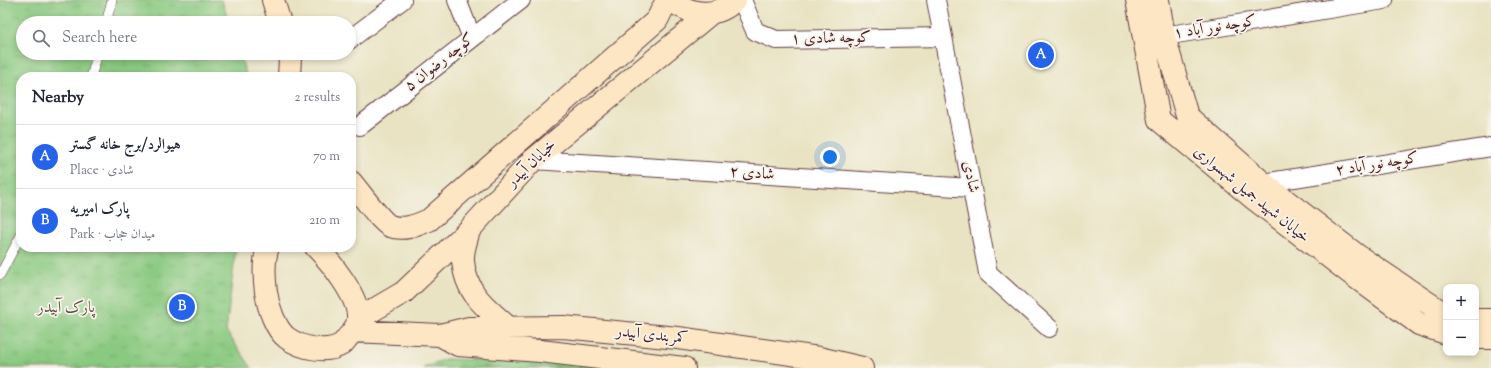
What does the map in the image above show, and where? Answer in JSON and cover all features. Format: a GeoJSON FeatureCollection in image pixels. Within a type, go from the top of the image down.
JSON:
{"type":"FeatureCollection","features":[{"type":"Feature","properties":{"kind":"main road"},"geometry":{"type":"LineString","coordinates":[[273,0],[278,16]]}},
{"type":"Feature","properties":{"kind":"main road","name":"خیابان آبیدر"},"geometry":{"type":"LineString","coordinates":[[356,188],[374,211],[390,226],[411,228],[429,220],[657,20],[667,0]]}},
{"type":"Feature","properties":{"kind":"main road"},"geometry":{"type":"LineString","coordinates":[[671,0],[681,7],[695,13],[710,13],[722,9],[735,0]]}},
{"type":"Feature","properties":{"kind":"main road","name":"خیابان شهید جمیل شهسواری"},"geometry":{"type":"LineString","coordinates":[[1137,0],[1160,120],[1253,198],[1388,301],[1419,324],[1443,332]]}},
{"type":"Feature","properties":{"kind":"main road","name":"خیابان شهید جمیل شهسواری"},"geometry":{"type":"LineString","coordinates":[[1158,0],[1164,36],[1187,116],[1263,183],[1358,256],[1443,314]]}},
{"type":"Feature","properties":{"kind":"main road","name":"خیابان آبیدر"},"geometry":{"type":"LineString","coordinates":[[267,252],[264,277],[268,302],[276,322],[286,337],[300,346],[330,348],[342,344],[356,325],[404,292],[468,230],[533,160],[710,13]]}},
{"type":"Feature","properties":{"kind":"main road"},"geometry":{"type":"LineString","coordinates":[[468,230],[463,260],[469,286],[478,301],[509,328]]}},
{"type":"Feature","properties":{"kind":"main road"},"geometry":{"type":"LineString","coordinates":[[320,252],[342,278],[354,298],[356,325]]}},
{"type":"Feature","properties":{"kind":"main road"},"geometry":{"type":"LineString","coordinates":[[1479,320],[1491,320]]}},
{"type":"Feature","properties":{"kind":"main road","name":"کمربندی آبیدر"},"geometry":{"type":"LineString","coordinates":[[356,325],[440,335],[468,328],[563,327],[678,338],[819,358],[862,368]]}},
{"type":"Feature","properties":{"kind":"main road","name":"کمربندی آبیدر"},"geometry":{"type":"LineString","coordinates":[[440,335],[458,345],[540,351],[684,368]]}},
{"type":"Feature","properties":{"kind":"main road"},"geometry":{"type":"LineString","coordinates":[[1479,338],[1491,338]]}},
{"type":"Feature","properties":{"kind":"street"},"geometry":{"type":"LineString","coordinates":[[356,35],[402,0]]}},
{"type":"Feature","properties":{"kind":"street"},"geometry":{"type":"LineString","coordinates":[[458,0],[472,38]]}},
{"type":"Feature","properties":{"kind":"street","name":"کوچه رضوان ۵"},"geometry":{"type":"LineString","coordinates":[[360,126],[521,0]]}},
{"type":"Feature","properties":{"kind":"street","name":"کوچه شادی ۱"},"geometry":{"type":"LineString","coordinates":[[742,0],[755,31],[776,40],[943,37]]}},
{"type":"Feature","properties":{"kind":"street","name":"شادی"},"geometry":{"type":"LineString","coordinates":[[936,0],[988,273],[1049,328]]}},
{"type":"Feature","properties":{"kind":"street","name":"کوچه نور آباد ۱"},"geometry":{"type":"LineString","coordinates":[[1164,36],[1384,0]]}},
{"type":"Feature","properties":{"kind":"street","name":"کوچه نور آباد ۲"},"geometry":{"type":"LineString","coordinates":[[1263,183],[1491,147]]}},
{"type":"Feature","properties":{"kind":"street","name":"شادی ۲"},"geometry":{"type":"LineString","coordinates":[[533,160],[972,188]]}},
{"type":"Feature","properties":{"kind":"lane"},"geometry":{"type":"LineString","coordinates":[[108,16],[112,0]]}},
{"type":"Feature","properties":{"kind":"lane"},"geometry":{"type":"LineString","coordinates":[[92,72],[96,60]]}},
{"type":"Feature","properties":{"kind":"lane"},"geometry":{"type":"LineString","coordinates":[[0,275],[16,245]]}},
{"type":"Feature","properties":{"kind":"green space","name":"پارک آبیدر"},"geometry":{"type":"Polygon","coordinates":[[[0,0],[222,0],[227,16],[16,16],[16,60],[241,60],[245,72],[16,72],[16,252],[235,252],[226,331],[252,368],[0,368],[0,0]]]}},
{"type":"Feature","properties":{"kind":"green space"},"geometry":{"type":"Polygon","coordinates":[[[445,359],[631,364],[637,368],[423,368],[445,359]]]}},
{"type":"Feature","properties":{"kind":"place","name":"هیوالرد/برج خانه گستر"},"geometry":{"type":"Point","coordinates":[1041,55]}},
{"type":"Feature","properties":{"kind":"place","name":"پارک امیریه"},"geometry":{"type":"Point","coordinates":[182,307]}}]}
